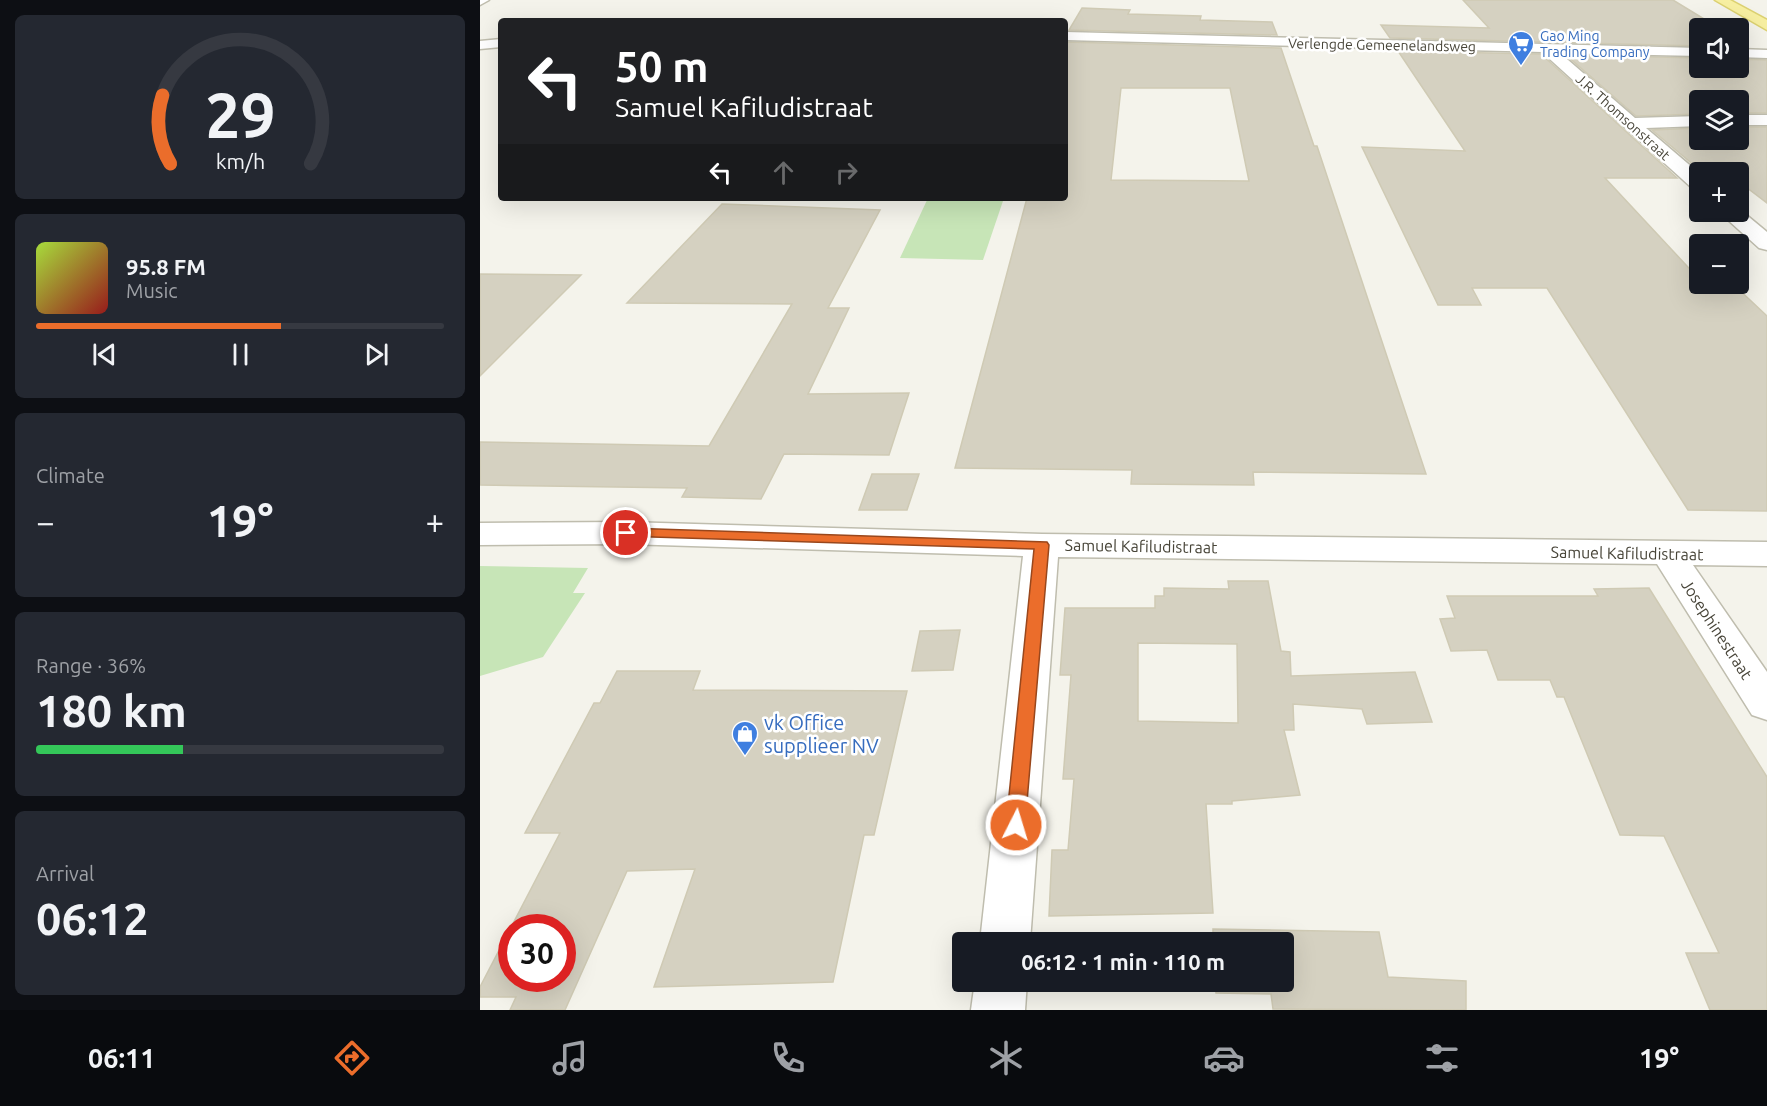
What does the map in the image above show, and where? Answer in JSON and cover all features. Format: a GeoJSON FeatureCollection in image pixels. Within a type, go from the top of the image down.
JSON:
{"type":"FeatureCollection","features":[{"type":"Feature","properties":{"kind":"main road"},"geometry":{"type":"LineString","coordinates":[[1721,0],[1767,26]]}},
{"type":"Feature","properties":{"kind":"street","name":"Verlengde Gemeenelandsweg"},"geometry":{"type":"LineString","coordinates":[[1068,36],[1689,52]]}},
{"type":"Feature","properties":{"kind":"street"},"geometry":{"type":"LineString","coordinates":[[480,45],[498,43]]}},
{"type":"Feature","properties":{"kind":"street","name":"J.R. Thomsonstraat"},"geometry":{"type":"LineString","coordinates":[[1547,49],[1689,175]]}},
{"type":"Feature","properties":{"kind":"street"},"geometry":{"type":"LineString","coordinates":[[1749,53],[1767,54]]}},
{"type":"Feature","properties":{"kind":"street"},"geometry":{"type":"LineString","coordinates":[[1749,120],[1767,120]]}},
{"type":"Feature","properties":{"kind":"street"},"geometry":{"type":"LineString","coordinates":[[1629,123],[1689,121]]}},
{"type":"Feature","properties":{"kind":"street"},"geometry":{"type":"LineString","coordinates":[[1749,214],[1767,215]]}},
{"type":"Feature","properties":{"kind":"street"},"geometry":{"type":"LineString","coordinates":[[1742,222],[1767,243]]}},
{"type":"Feature","properties":{"kind":"street","name":"Samuel Kafiludistraat"},"geometry":{"type":"LineString","coordinates":[[480,534],[626,533],[1042,545],[1767,554]]}},
{"type":"Feature","properties":{"kind":"street"},"geometry":{"type":"LineString","coordinates":[[1006,932],[1042,545]]}},
{"type":"Feature","properties":{"kind":"street","name":"Josephinestraat"},"geometry":{"type":"LineString","coordinates":[[1667,554],[1767,704]]}},
{"type":"Feature","properties":{"kind":"street"},"geometry":{"type":"LineString","coordinates":[[998,1010],[1000,992]]}},
{"type":"Feature","properties":{"kind":"green space"},"geometry":{"type":"Polygon","coordinates":[[[927,201],[1003,201],[983,260],[900,258],[927,201]]]}},
{"type":"Feature","properties":{"kind":"green space"},"geometry":{"type":"Polygon","coordinates":[[[480,566],[588,568],[573,593],[585,593],[543,657],[480,676],[480,566]]]}},
{"type":"Feature","properties":{"kind":"building"},"geometry":{"type":"Polygon","coordinates":[[[1463,0],[1673,0],[1703,18],[1689,18],[1689,46],[1390,38],[1381,25],[1489,28],[1463,0]]]}},
{"type":"Feature","properties":{"kind":"building"},"geometry":{"type":"Polygon","coordinates":[[[1082,8],[1130,10],[1128,14],[1201,16],[1200,20],[1272,22],[1277,35],[1069,30],[1082,8]]]}},
{"type":"Feature","properties":{"kind":"building"},"geometry":{"type":"Polygon","coordinates":[[[1068,42],[1281,48],[1314,146],[1317,146],[1426,474],[1253,472],[1254,485],[1131,484],[1132,470],[955,468],[1026,201],[1068,201],[1068,42]],[[1121,88],[1111,180],[1249,181],[1230,88],[1121,88]]]}},
{"type":"Feature","properties":{"kind":"building"},"geometry":{"type":"Polygon","coordinates":[[[1398,51],[1541,54],[1677,178],[1605,178],[1689,268],[1689,294],[1744,294],[1767,316],[1767,511],[1688,510],[1547,288],[1472,288],[1481,305],[1438,305],[1362,147],[1465,151],[1398,51]]]}},
{"type":"Feature","properties":{"kind":"building"},"geometry":{"type":"Polygon","coordinates":[[[1566,55],[1689,58],[1689,78],[1749,78],[1749,59],[1767,60],[1767,113],[1749,113],[1749,90],[1689,90],[1689,114],[1636,116],[1566,55]]]}},
{"type":"Feature","properties":{"kind":"building"},"geometry":{"type":"Polygon","coordinates":[[[1749,127],[1767,127],[1767,203],[1749,189],[1749,162],[1690,162],[1652,130],[1689,128],[1689,150],[1749,150],[1749,127]]]}},
{"type":"Feature","properties":{"kind":"building"},"geometry":{"type":"Polygon","coordinates":[[[722,204],[880,210],[828,308],[849,308],[808,394],[909,393],[889,455],[784,454],[761,499],[682,497],[687,488],[480,485],[480,442],[709,446],[792,304],[627,303],[722,204]]]}},
{"type":"Feature","properties":{"kind":"building"},"geometry":{"type":"Polygon","coordinates":[[[480,274],[581,275],[480,376],[480,274]]]}},
{"type":"Feature","properties":{"kind":"building"},"geometry":{"type":"Polygon","coordinates":[[[872,474],[919,474],[907,510],[859,510],[872,474]]]}},
{"type":"Feature","properties":{"kind":"building"},"geometry":{"type":"Polygon","coordinates":[[[1228,581],[1268,581],[1281,651],[1290,652],[1291,676],[1415,672],[1432,722],[1367,724],[1362,709],[1293,704],[1294,730],[1284,730],[1300,795],[1232,801],[1232,804],[1206,804],[1213,913],[1049,916],[1052,850],[1068,850],[1074,779],[1063,779],[1071,675],[1060,675],[1065,608],[1155,608],[1155,596],[1164,596],[1164,588],[1229,589],[1228,581]],[[1138,643],[1138,721],[1238,723],[1237,644],[1138,643]]]}},
{"type":"Feature","properties":{"kind":"building"},"geometry":{"type":"Polygon","coordinates":[[[1649,588],[1767,777],[1767,1010],[1710,1010],[1686,953],[1719,953],[1664,836],[1620,835],[1564,697],[1557,697],[1550,680],[1498,680],[1487,650],[1451,651],[1440,619],[1455,618],[1447,596],[1598,596],[1594,589],[1649,588]]]}},
{"type":"Feature","properties":{"kind":"building"},"geometry":{"type":"Polygon","coordinates":[[[960,630],[953,670],[912,671],[920,631],[960,630]]]}},
{"type":"Feature","properties":{"kind":"building"},"geometry":{"type":"Polygon","coordinates":[[[617,671],[700,671],[693,690],[907,691],[874,835],[864,835],[833,982],[654,987],[695,869],[627,871],[576,985],[576,914],[518,914],[560,833],[525,833],[594,703],[600,703],[617,671]]]}},
{"type":"Feature","properties":{"kind":"building"},"geometry":{"type":"Polygon","coordinates":[[[1213,929],[1379,932],[1388,977],[1466,981],[1466,1010],[1273,1009],[1271,994],[1216,993],[1294,992],[1294,932],[1213,932],[1213,929]]]}},
{"type":"Feature","properties":{"kind":"building"},"geometry":{"type":"Polygon","coordinates":[[[498,952],[498,992],[573,992],[565,1010],[510,1010],[516,997],[480,997],[480,987],[498,952]]]}},
{"type":"Feature","properties":{"kind":"place","name":"Gao Ming Trading Company"},"geometry":{"type":"Point","coordinates":[1521,67]}},
{"type":"Feature","properties":{"kind":"place","name":"vk Office supplieer NV"},"geometry":{"type":"Point","coordinates":[745,757]}},
{"type":"Feature","properties":{"kind":"route"},"geometry":{"type":"LineString","coordinates":[[626,533],[1042,545],[1016,825]]}}]}
